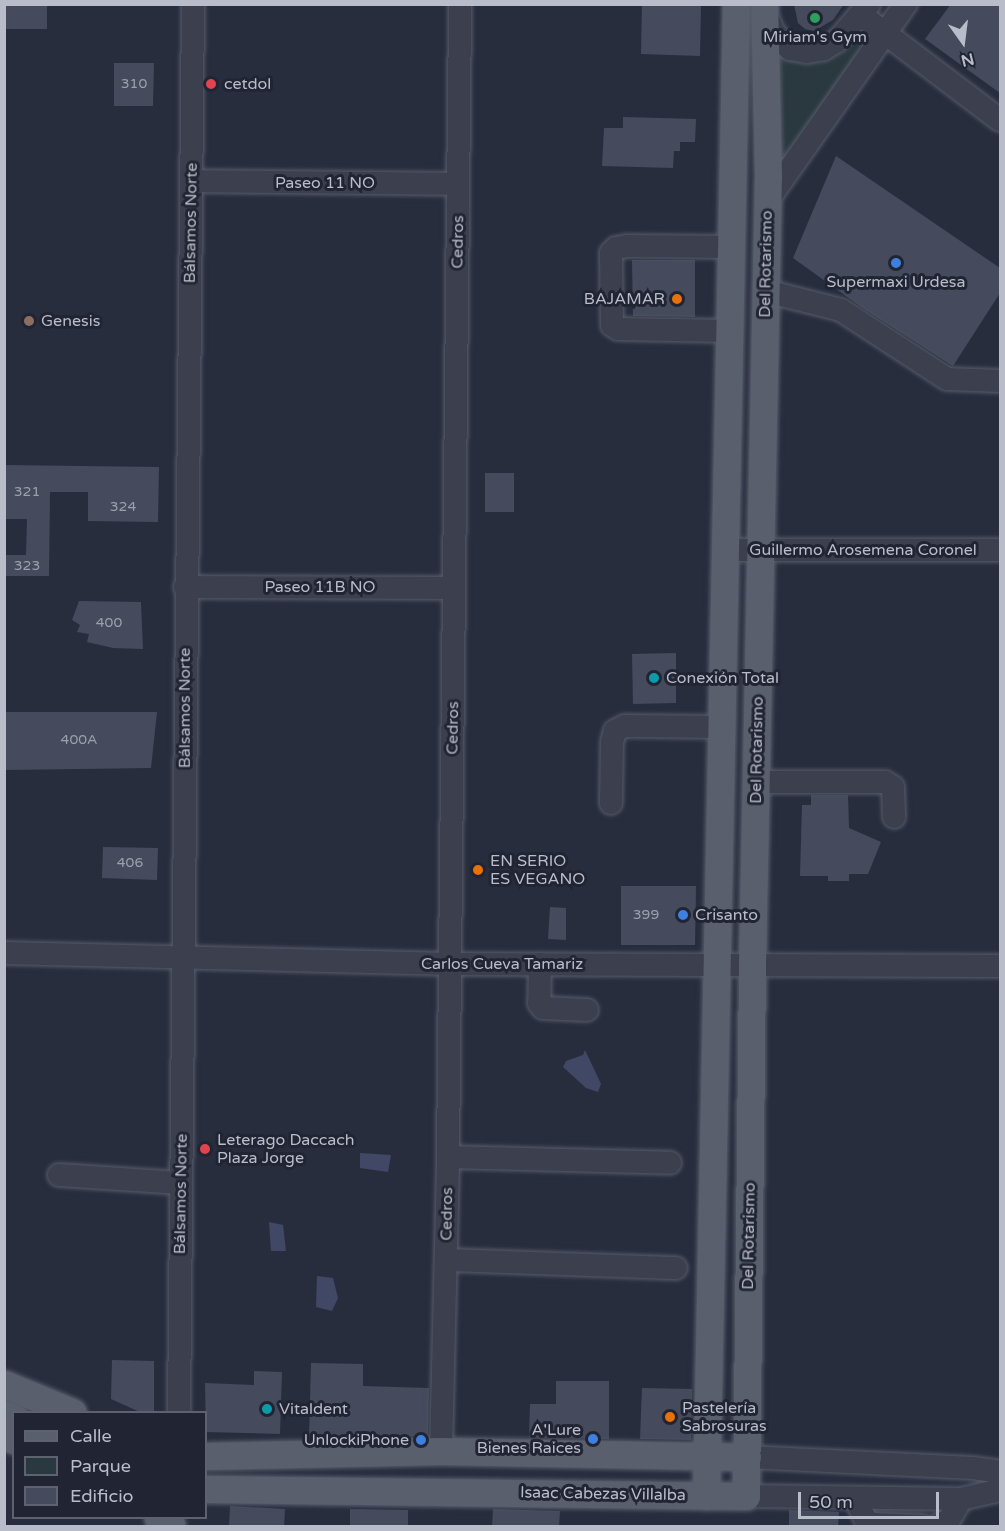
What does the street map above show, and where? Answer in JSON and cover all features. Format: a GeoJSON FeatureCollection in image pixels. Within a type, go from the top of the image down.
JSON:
{"type":"FeatureCollection","features":[{"type":"Feature","properties":{"kind":"main road"},"geometry":{"type":"LineString","coordinates":[[706,1496],[736,4]]}},
{"type":"Feature","properties":{"kind":"main road","name":"Del Rotarismo"},"geometry":{"type":"LineString","coordinates":[[746,1496],[752,964],[768,200],[764,5]]}},
{"type":"Feature","properties":{"kind":"main road"},"geometry":{"type":"LineString","coordinates":[[4,1384],[67,1411]]}},
{"type":"Feature","properties":{"kind":"main road"},"geometry":{"type":"LineString","coordinates":[[207,1456],[441,1451],[747,1457]]}},
{"type":"Feature","properties":{"kind":"main road","name":"Isaac Cabezas Villalba"},"geometry":{"type":"LineString","coordinates":[[207,1489],[746,1496]]}},
{"type":"Feature","properties":{"kind":"street","name":"Bálsamos Norte"},"geometry":{"type":"LineString","coordinates":[[179,1411],[193,4]]}},
{"type":"Feature","properties":{"kind":"street","name":"Cedros"},"geometry":{"type":"LineString","coordinates":[[441,1451],[451,964],[460,4]]}},
{"type":"Feature","properties":{"kind":"street"},"geometry":{"type":"LineString","coordinates":[[768,200],[906,4]]}},
{"type":"Feature","properties":{"kind":"street"},"geometry":{"type":"LineString","coordinates":[[764,5],[773,31],[778,38],[790,49],[807,52],[831,46],[865,10],[886,33],[1000,120]]}},
{"type":"Feature","properties":{"kind":"street","name":"Paseo 11 NO"},"geometry":{"type":"LineString","coordinates":[[191,181],[458,184]]}},
{"type":"Feature","properties":{"kind":"street"},"geometry":{"type":"LineString","coordinates":[[730,331],[618,329],[612,325],[611,253],[616,248],[627,246],[732,247]]}},
{"type":"Feature","properties":{"kind":"street"},"geometry":{"type":"LineString","coordinates":[[766,291],[841,310],[947,379],[1000,381]]}},
{"type":"Feature","properties":{"kind":"street","name":"Guillermo Arosemena Coronel"},"geometry":{"type":"LineString","coordinates":[[726,550],[1000,550]]}},
{"type":"Feature","properties":{"kind":"street","name":"Paseo 11B NO"},"geometry":{"type":"LineString","coordinates":[[186,587],[454,588]]}},
{"type":"Feature","properties":{"kind":"street"},"geometry":{"type":"LineString","coordinates":[[611,803],[612,742],[615,731],[625,726],[722,727]]}},
{"type":"Feature","properties":{"kind":"street"},"geometry":{"type":"LineString","coordinates":[[756,782],[885,782],[893,787],[894,817]]}},
{"type":"Feature","properties":{"kind":"street","name":"Carlos Cueva Tamariz"},"geometry":{"type":"LineString","coordinates":[[4,953],[451,964],[1000,966]]}},
{"type":"Feature","properties":{"kind":"street"},"geometry":{"type":"LineString","coordinates":[[540,964],[539,1003],[543,1008],[587,1010]]}},
{"type":"Feature","properties":{"kind":"street"},"geometry":{"type":"LineString","coordinates":[[448,1158],[670,1163]]}},
{"type":"Feature","properties":{"kind":"street"},"geometry":{"type":"LineString","coordinates":[[59,1175],[181,1183]]}},
{"type":"Feature","properties":{"kind":"street"},"geometry":{"type":"LineString","coordinates":[[446,1260],[676,1268]]}},
{"type":"Feature","properties":{"kind":"street"},"geometry":{"type":"LineString","coordinates":[[747,1457],[973,1468],[1000,1472]]}},
{"type":"Feature","properties":{"kind":"street","name":"Isaac Cabezas Villalba"},"geometry":{"type":"LineString","coordinates":[[746,1496],[961,1499],[1000,1490]]}},
{"type":"Feature","properties":{"kind":"street"},"geometry":{"type":"LineString","coordinates":[[855,1498],[866,1521],[873,1524],[922,1527]]}},
{"type":"Feature","properties":{"kind":"street"},"geometry":{"type":"LineString","coordinates":[[937,1527],[949,1520],[961,1499]]}},
{"type":"Feature","properties":{"kind":"green space"},"geometry":{"type":"Polygon","coordinates":[[[859,31],[870,40],[779,171],[768,48],[802,64],[823,62],[843,49],[859,31]]]}},
{"type":"Feature","properties":{"kind":"water"},"geometry":{"type":"Polygon","coordinates":[[[585,1050],[601,1084],[598,1092],[586,1088],[563,1067],[566,1061],[583,1055],[585,1050]]]}},
{"type":"Feature","properties":{"kind":"water"},"geometry":{"type":"Polygon","coordinates":[[[360,1153],[391,1155],[388,1172],[360,1168],[360,1153]]]}},
{"type":"Feature","properties":{"kind":"water"},"geometry":{"type":"Polygon","coordinates":[[[269,1222],[283,1225],[286,1251],[271,1251],[269,1222]]]}},
{"type":"Feature","properties":{"kind":"water"},"geometry":{"type":"Polygon","coordinates":[[[317,1276],[333,1278],[338,1298],[332,1311],[316,1307],[317,1276]]]}},
{"type":"Feature","properties":{"kind":"building"},"geometry":{"type":"Polygon","coordinates":[[[4,4],[47,4],[47,29],[4,29],[4,4]]]}},
{"type":"Feature","properties":{"kind":"building"},"geometry":{"type":"Polygon","coordinates":[[[642,4],[701,4],[700,56],[641,54],[642,4]]]}},
{"type":"Feature","properties":{"kind":"building","name":"Miriam's Gym"},"geometry":{"type":"Polygon","coordinates":[[[794,4],[844,4],[833,20],[814,31],[805,29],[798,23],[794,4]]]}},
{"type":"Feature","properties":{"kind":"building"},"geometry":{"type":"Polygon","coordinates":[[[951,4],[1000,4],[1000,93],[925,39],[951,4]]]}},
{"type":"Feature","properties":{"kind":"building"},"geometry":{"type":"Polygon","coordinates":[[[114,63],[154,63],[153,106],[114,106],[114,63]]]}},
{"type":"Feature","properties":{"kind":"building"},"geometry":{"type":"Polygon","coordinates":[[[623,117],[696,119],[695,142],[680,142],[680,151],[674,151],[673,168],[602,166],[604,128],[623,128],[623,117]]]}},
{"type":"Feature","properties":{"kind":"building","name":"Supermaxi Urdesa"},"geometry":{"type":"Polygon","coordinates":[[[836,156],[1000,268],[1000,293],[953,366],[864,309],[793,258],[836,156]]]}},
{"type":"Feature","properties":{"kind":"building"},"geometry":{"type":"Polygon","coordinates":[[[632,260],[695,260],[695,317],[633,316],[632,260]]]}},
{"type":"Feature","properties":{"kind":"building"},"geometry":{"type":"Polygon","coordinates":[[[4,465],[159,467],[158,522],[88,521],[88,492],[50,492],[49,576],[4,576],[4,555],[26,555],[27,519],[4,519],[4,465]]]}},
{"type":"Feature","properties":{"kind":"building"},"geometry":{"type":"Polygon","coordinates":[[[485,473],[514,473],[514,512],[485,512],[485,473]]]}},
{"type":"Feature","properties":{"kind":"building"},"geometry":{"type":"Polygon","coordinates":[[[79,601],[141,602],[143,649],[113,648],[87,642],[89,634],[77,632],[80,625],[72,620],[79,601]]]}},
{"type":"Feature","properties":{"kind":"building","name":"Conexión Total"},"geometry":{"type":"Polygon","coordinates":[[[676,653],[676,703],[633,704],[632,654],[676,653]]]}},
{"type":"Feature","properties":{"kind":"building"},"geometry":{"type":"Polygon","coordinates":[[[4,712],[157,712],[151,768],[4,770],[4,712]]]}},
{"type":"Feature","properties":{"kind":"building"},"geometry":{"type":"Polygon","coordinates":[[[811,795],[848,795],[849,828],[881,842],[868,874],[849,874],[849,881],[828,881],[828,876],[800,876],[802,805],[811,805],[811,795]]]}},
{"type":"Feature","properties":{"kind":"building"},"geometry":{"type":"Polygon","coordinates":[[[103,847],[158,848],[157,880],[102,878],[103,847]]]}},
{"type":"Feature","properties":{"kind":"building"},"geometry":{"type":"Polygon","coordinates":[[[621,886],[696,886],[695,945],[621,945],[621,886]]]}},
{"type":"Feature","properties":{"kind":"building"},"geometry":{"type":"Polygon","coordinates":[[[550,907],[566,908],[566,940],[548,939],[550,907]]]}},
{"type":"Feature","properties":{"kind":"building"},"geometry":{"type":"Polygon","coordinates":[[[112,1360],[154,1361],[154,1411],[138,1411],[111,1399],[112,1360]]]}},
{"type":"Feature","properties":{"kind":"building"},"geometry":{"type":"Polygon","coordinates":[[[311,1363],[363,1364],[363,1386],[429,1388],[428,1436],[309,1438],[311,1363]]]}},
{"type":"Feature","properties":{"kind":"building"},"geometry":{"type":"Polygon","coordinates":[[[254,1371],[282,1372],[280,1434],[207,1432],[205,1383],[254,1385],[254,1371]]]}},
{"type":"Feature","properties":{"kind":"building"},"geometry":{"type":"Polygon","coordinates":[[[556,1381],[609,1381],[609,1439],[529,1437],[530,1404],[556,1404],[556,1381]]]}},
{"type":"Feature","properties":{"kind":"building","name":"Pastelería Sabrosuras"},"geometry":{"type":"Polygon","coordinates":[[[642,1388],[692,1389],[691,1440],[640,1439],[642,1388]]]}},
{"type":"Feature","properties":{"kind":"building"},"geometry":{"type":"Polygon","coordinates":[[[230,1506],[285,1509],[284,1527],[229,1527],[230,1506]]]}},
{"type":"Feature","properties":{"kind":"building"},"geometry":{"type":"Polygon","coordinates":[[[350,1509],[408,1510],[408,1526],[350,1525],[350,1509]]]}},
{"type":"Feature","properties":{"kind":"building"},"geometry":{"type":"Polygon","coordinates":[[[493,1509],[560,1511],[559,1527],[492,1527],[493,1509]]]}},
{"type":"Feature","properties":{"kind":"building"},"geometry":{"type":"Polygon","coordinates":[[[789,1510],[839,1512],[838,1527],[789,1527],[789,1510]]]}},
{"type":"Feature","properties":{"kind":"place","name":"Miriam's Gym"},"geometry":{"type":"Point","coordinates":[815,18]}},
{"type":"Feature","properties":{"kind":"place","name":"cetdol"},"geometry":{"type":"Point","coordinates":[211,84]}},
{"type":"Feature","properties":{"kind":"place","name":"Supermaxi Urdesa"},"geometry":{"type":"Point","coordinates":[896,263]}},
{"type":"Feature","properties":{"kind":"place","name":"BAJAMAR"},"geometry":{"type":"Point","coordinates":[677,299]}},
{"type":"Feature","properties":{"kind":"place","name":"Genesis"},"geometry":{"type":"Point","coordinates":[29,321]}},
{"type":"Feature","properties":{"kind":"place","name":"Conexión Total"},"geometry":{"type":"Point","coordinates":[654,678]}},
{"type":"Feature","properties":{"kind":"place","name":"EN SERIO ES VEGANO"},"geometry":{"type":"Point","coordinates":[478,870]}},
{"type":"Feature","properties":{"kind":"place","name":"Crisanto"},"geometry":{"type":"Point","coordinates":[683,915]}},
{"type":"Feature","properties":{"kind":"place","name":"Leterago Daccach Plaza Jorge"},"geometry":{"type":"Point","coordinates":[205,1149]}},
{"type":"Feature","properties":{"kind":"place","name":"Vitaldent"},"geometry":{"type":"Point","coordinates":[267,1409]}},
{"type":"Feature","properties":{"kind":"place","name":"Pastelería Sabrosuras"},"geometry":{"type":"Point","coordinates":[670,1417]}},
{"type":"Feature","properties":{"kind":"place","name":"A'Lure Bienes Raices"},"geometry":{"type":"Point","coordinates":[593,1439]}},
{"type":"Feature","properties":{"kind":"place","name":"UnlockiPhone"},"geometry":{"type":"Point","coordinates":[421,1440]}}]}
